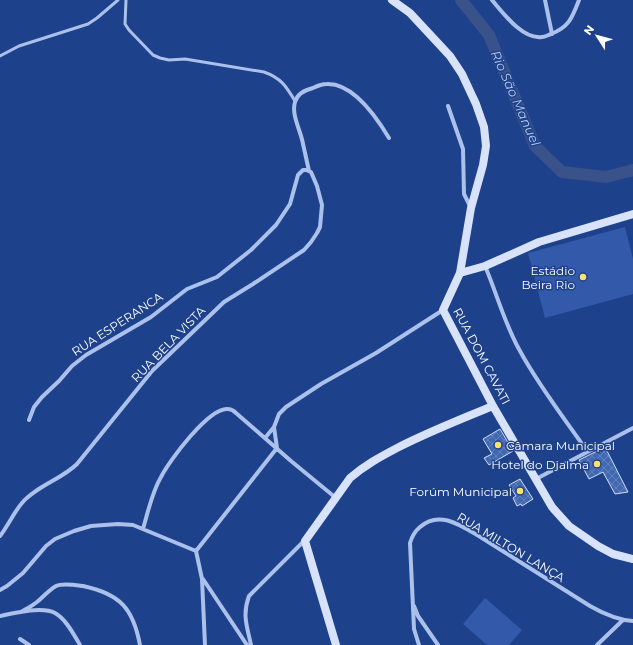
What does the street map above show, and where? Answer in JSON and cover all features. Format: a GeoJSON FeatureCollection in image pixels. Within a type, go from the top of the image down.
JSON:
{"type":"FeatureCollection","features":[{"type":"Feature","properties":{"kind":"main road","name":"RUA DOM CAVATI"},"geometry":{"type":"LineString","coordinates":[[392,0],[410,13],[450,56],[462,74],[480,114],[484,127],[486,146],[483,165],[471,208],[460,273],[443,310],[493,406],[552,507],[569,526],[598,546],[613,554],[633,559]]}},
{"type":"Feature","properties":{"kind":"main road"},"geometry":{"type":"LineString","coordinates":[[460,273],[485,266],[539,242],[633,214]]}},
{"type":"Feature","properties":{"kind":"main road"},"geometry":{"type":"LineString","coordinates":[[336,645],[305,541],[350,478],[370,462],[424,434],[493,406]]}},
{"type":"Feature","properties":{"kind":"street"},"geometry":{"type":"LineString","coordinates":[[492,0],[522,31],[542,38],[563,29],[569,22],[579,0]]}},
{"type":"Feature","properties":{"kind":"street"},"geometry":{"type":"LineString","coordinates":[[545,0],[552,34]]}},
{"type":"Feature","properties":{"kind":"street"},"geometry":{"type":"LineString","coordinates":[[295,100],[300,94],[310,88],[328,84],[344,87],[372,112],[389,138]]}},
{"type":"Feature","properties":{"kind":"street","name":"RUA BELA VISTA"},"geometry":{"type":"LineString","coordinates":[[0,536],[22,503],[71,470],[96,442],[152,371],[224,302],[304,250],[311,242],[320,227],[322,205],[312,174],[309,171],[296,118],[294,107],[295,100]]}},
{"type":"Feature","properties":{"kind":"street"},"geometry":{"type":"LineString","coordinates":[[448,106],[462,149],[464,194],[471,208]]}},
{"type":"Feature","properties":{"kind":"street","name":"RUA ESPERANCA"},"geometry":{"type":"LineString","coordinates":[[29,420],[34,407],[42,397],[72,366],[86,355],[151,317],[187,289],[217,277],[251,250],[276,225],[290,204],[298,175],[303,170],[309,171]]}},
{"type":"Feature","properties":{"kind":"street"},"geometry":{"type":"LineString","coordinates":[[485,266],[519,351],[539,383],[587,451]]}},
{"type":"Feature","properties":{"kind":"street"},"geometry":{"type":"LineString","coordinates":[[265,438],[274,427],[279,414],[286,406],[376,353],[443,310]]}},
{"type":"Feature","properties":{"kind":"street"},"geometry":{"type":"LineString","coordinates":[[143,529],[160,477],[192,434],[207,420],[223,410],[228,409],[236,413],[336,498]]}},
{"type":"Feature","properties":{"kind":"street"},"geometry":{"type":"LineString","coordinates":[[196,551],[277,448],[274,427]]}},
{"type":"Feature","properties":{"kind":"street"},"geometry":{"type":"LineString","coordinates":[[536,479],[633,428]]}},
{"type":"Feature","properties":{"kind":"street","name":"RUA MILTON LANÇA"},"geometry":{"type":"LineString","coordinates":[[418,645],[413,617],[410,543],[412,536],[423,524],[440,518],[466,528],[590,606],[605,614],[623,620],[633,621]]}},
{"type":"Feature","properties":{"kind":"street"},"geometry":{"type":"LineString","coordinates":[[0,590],[23,573],[46,546],[55,539],[91,526],[112,524],[133,526],[196,551]]}},
{"type":"Feature","properties":{"kind":"street"},"geometry":{"type":"LineString","coordinates":[[252,645],[244,616],[245,605],[249,596],[305,541]]}},
{"type":"Feature","properties":{"kind":"street"},"geometry":{"type":"LineString","coordinates":[[196,551],[202,579],[204,645]]}},
{"type":"Feature","properties":{"kind":"street"},"geometry":{"type":"LineString","coordinates":[[202,579],[247,645]]}},
{"type":"Feature","properties":{"kind":"street"},"geometry":{"type":"LineString","coordinates":[[21,612],[36,603],[56,586],[72,585],[109,593],[125,607],[135,624],[140,645]]}},
{"type":"Feature","properties":{"kind":"street"},"geometry":{"type":"LineString","coordinates":[[413,605],[418,616],[438,645]]}},
{"type":"Feature","properties":{"kind":"street"},"geometry":{"type":"LineString","coordinates":[[0,616],[21,612],[45,611],[55,613],[60,616],[74,634],[80,645]]}},
{"type":"Feature","properties":{"kind":"street"},"geometry":{"type":"LineString","coordinates":[[597,645],[623,620]]}},
{"type":"Feature","properties":{"kind":"street"},"geometry":{"type":"LineString","coordinates":[[20,639],[29,645]]}},
{"type":"Feature","properties":{"kind":"lane"},"geometry":{"type":"LineString","coordinates":[[0,56],[19,46],[88,24],[118,0]]}},
{"type":"Feature","properties":{"kind":"lane"},"geometry":{"type":"LineString","coordinates":[[126,0],[125,24],[153,55],[169,60],[185,59],[264,72],[279,79],[295,100]]}},
{"type":"Feature","properties":{"kind":"shaded area","name":"Estádio Beira Rio"},"geometry":{"type":"Polygon","coordinates":[[[625,227],[633,259],[633,294],[545,318],[528,253],[625,227]]]}},
{"type":"Feature","properties":{"kind":"shaded area"},"geometry":{"type":"Polygon","coordinates":[[[485,598],[522,630],[509,645],[487,645],[463,624],[485,598]]]}},
{"type":"Feature","properties":{"kind":"building","name":"Câmara Municipal"},"geometry":{"type":"Polygon","coordinates":[[[500,429],[513,451],[489,465],[484,458],[492,454],[483,439],[500,429]]]}},
{"type":"Feature","properties":{"kind":"building","name":"Hotel do Djalma"},"geometry":{"type":"Polygon","coordinates":[[[605,447],[628,492],[615,494],[603,472],[589,479],[579,460],[605,447]]]}},
{"type":"Feature","properties":{"kind":"building","name":"Forúm Municipal"},"geometry":{"type":"Polygon","coordinates":[[[520,479],[533,499],[522,506],[521,504],[517,506],[513,498],[516,496],[509,485],[520,479]]]}},
{"type":"Feature","properties":{"kind":"waterway","name":"Rio São Manuel"},"geometry":{"type":"LineString","coordinates":[[461,0],[489,35],[535,146],[562,172],[606,177],[633,170]]}},
{"type":"Feature","properties":{"kind":"place","name":"Estádio Beira Rio"},"geometry":{"type":"Point","coordinates":[583,277]}},
{"type":"Feature","properties":{"kind":"place","name":"Câmara Municipal"},"geometry":{"type":"Point","coordinates":[498,445]}},
{"type":"Feature","properties":{"kind":"place","name":"Hotel do Djalma"},"geometry":{"type":"Point","coordinates":[597,464]}},
{"type":"Feature","properties":{"kind":"place","name":"Forúm Municipal"},"geometry":{"type":"Point","coordinates":[520,491]}}]}
